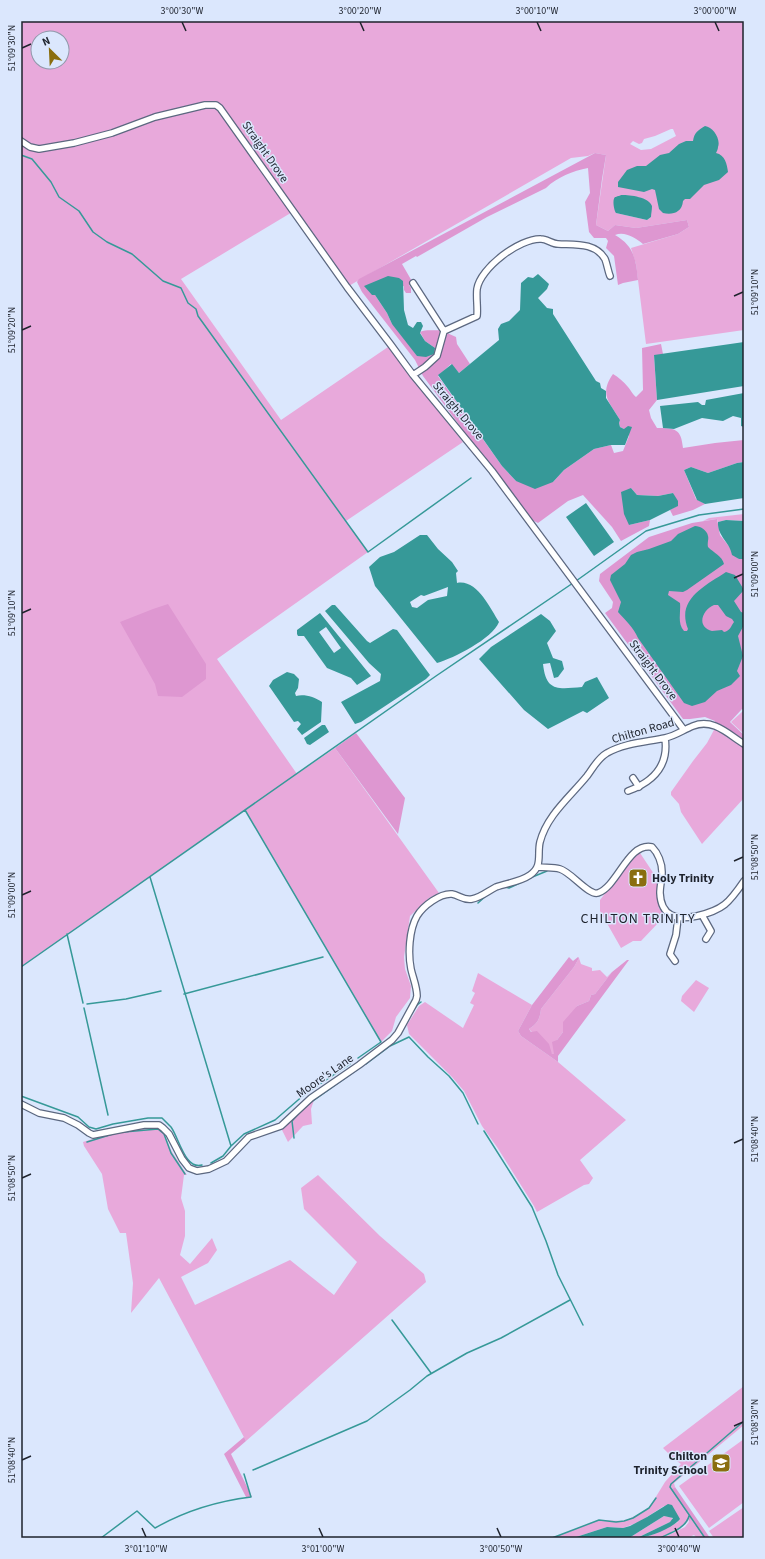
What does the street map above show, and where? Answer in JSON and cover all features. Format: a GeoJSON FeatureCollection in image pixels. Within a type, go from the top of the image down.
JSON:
{"type":"FeatureCollection","features":[{"type":"Feature","properties":{"kind":"street","name":"Straight Drove"},"geometry":{"type":"LineString","coordinates":[[21,141],[30,147],[39,149],[74,143],[112,133],[155,117],[205,105],[216,105],[220,108],[347,286],[413,375],[492,470],[684,730]]}},
{"type":"Feature","properties":{"kind":"street"},"geometry":{"type":"LineString","coordinates":[[444,332],[477,316],[477,289],[481,280],[505,252],[532,240],[542,238],[555,244],[590,246],[604,258],[610,276]]}},
{"type":"Feature","properties":{"kind":"street"},"geometry":{"type":"LineString","coordinates":[[413,283],[444,332],[444,335],[437,356],[413,375]]}},
{"type":"Feature","properties":{"kind":"street","name":"Chilton Road"},"geometry":{"type":"LineString","coordinates":[[538,867],[540,860],[540,842],[548,824],[565,800],[598,760],[607,753],[615,749],[643,741],[665,738],[699,724],[712,724],[744,744]]}},
{"type":"Feature","properties":{"kind":"street"},"geometry":{"type":"LineString","coordinates":[[628,791],[639,787],[652,778],[659,770],[663,763],[666,750],[665,738]]}},
{"type":"Feature","properties":{"kind":"street"},"geometry":{"type":"LineString","coordinates":[[633,778],[639,787]]}},
{"type":"Feature","properties":{"kind":"street"},"geometry":{"type":"LineString","coordinates":[[538,867],[560,869],[578,881],[590,893],[595,894],[599,893],[609,885],[638,850],[645,846],[652,847],[658,857],[662,870],[660,892],[662,905],[668,913],[678,918],[702,915],[726,904],[731,900],[744,881]]}},
{"type":"Feature","properties":{"kind":"street","name":"Moore's Lane"},"geometry":{"type":"LineString","coordinates":[[21,1104],[39,1113],[64,1118],[78,1125],[89,1134],[94,1135],[140,1125],[158,1125],[169,1134],[182,1159],[189,1168],[197,1171],[209,1169],[226,1160],[250,1137],[281,1126],[311,1098],[359,1066],[395,1037],[416,1000],[417,993],[411,969],[410,956],[414,922],[421,910],[437,898],[448,894],[453,894],[465,899],[474,899],[498,887],[528,876],[538,867]]}},
{"type":"Feature","properties":{"kind":"street"},"geometry":{"type":"LineString","coordinates":[[702,915],[711,931],[706,939]]}},
{"type":"Feature","properties":{"kind":"street"},"geometry":{"type":"LineString","coordinates":[[675,961],[670,954],[679,923],[678,918]]}},
{"type":"Feature","properties":{"kind":"shaded area"},"geometry":{"type":"Polygon","coordinates":[[[21,21],[744,21],[744,330],[646,344],[636,264],[631,248],[678,234],[689,227],[687,220],[636,228],[615,225],[608,231],[596,225],[606,155],[595,153],[588,156],[571,158],[347,287],[294,211],[181,279],[281,420],[388,347],[463,442],[346,521],[368,552],[217,659],[297,774],[335,748],[439,893],[429,898],[410,916],[404,957],[405,969],[411,986],[410,998],[396,1017],[392,1031],[381,1042],[245,810],[21,967],[21,21]],[[673,129],[644,139],[642,143],[639,144],[633,141],[630,144],[641,150],[651,149],[676,136],[673,129]],[[649,202],[616,213],[647,220],[651,217],[649,202]]]}},
{"type":"Feature","properties":{"kind":"shaded area"},"geometry":{"type":"Polygon","coordinates":[[[705,126],[716,134],[719,144],[716,153],[722,156],[726,163],[728,172],[719,180],[704,185],[690,199],[685,199],[679,211],[670,214],[663,213],[659,209],[655,190],[652,189],[644,192],[618,187],[618,182],[627,170],[637,166],[646,166],[660,155],[669,153],[679,144],[686,141],[693,141],[697,132],[705,126]]]}},
{"type":"Feature","properties":{"kind":"shaded area"},"geometry":{"type":"Polygon","coordinates":[[[595,153],[606,155],[596,225],[608,231],[615,225],[636,228],[687,220],[689,227],[678,234],[643,244],[633,237],[622,234],[615,235],[626,244],[633,254],[638,280],[618,285],[614,256],[606,248],[608,241],[606,238],[594,238],[589,232],[585,202],[590,193],[588,168],[560,178],[546,188],[487,217],[402,264],[413,283],[409,285],[411,288],[411,293],[406,293],[404,286],[375,295],[387,313],[392,324],[435,348],[425,341],[420,332],[428,330],[441,330],[443,334],[447,333],[456,337],[457,344],[470,364],[459,373],[451,364],[438,376],[502,466],[516,481],[553,482],[564,470],[594,449],[611,445],[614,453],[623,451],[629,436],[624,429],[620,427],[620,420],[607,398],[606,393],[609,381],[613,374],[625,383],[636,397],[643,390],[642,348],[661,344],[663,354],[654,356],[657,400],[649,410],[651,418],[657,428],[669,428],[679,433],[683,448],[744,440],[744,462],[708,473],[691,467],[684,470],[696,499],[705,504],[693,510],[673,516],[670,510],[677,506],[673,493],[658,496],[637,495],[631,488],[629,525],[650,520],[649,526],[621,541],[612,527],[583,495],[568,501],[538,523],[528,518],[423,376],[415,360],[362,292],[357,282],[359,279],[595,153]]]}},
{"type":"Feature","properties":{"kind":"shaded area"},"geometry":{"type":"Polygon","coordinates":[[[622,195],[634,196],[647,200],[652,206],[651,217],[647,220],[616,213],[614,198],[622,195]]]}},
{"type":"Feature","properties":{"kind":"shaded area"},"geometry":{"type":"Polygon","coordinates":[[[538,274],[549,284],[547,289],[538,298],[547,308],[553,309],[553,314],[596,381],[600,383],[601,388],[606,391],[606,398],[620,420],[620,427],[624,429],[628,426],[632,427],[625,445],[611,445],[594,449],[564,470],[553,482],[535,489],[516,481],[502,466],[438,375],[452,364],[459,373],[499,340],[498,329],[501,324],[509,321],[520,310],[521,283],[528,277],[533,278],[538,274]]]}},
{"type":"Feature","properties":{"kind":"shaded area"},"geometry":{"type":"Polygon","coordinates":[[[388,276],[399,278],[403,281],[404,310],[408,325],[413,328],[417,322],[421,322],[423,326],[420,333],[425,341],[435,348],[434,354],[426,357],[417,356],[392,324],[387,313],[375,295],[372,295],[364,286],[388,276]]]}},
{"type":"Feature","properties":{"kind":"shaded area"},"geometry":{"type":"Polygon","coordinates":[[[744,342],[744,386],[657,400],[654,355],[744,342]]]}},
{"type":"Feature","properties":{"kind":"shaded area"},"geometry":{"type":"Polygon","coordinates":[[[744,393],[744,427],[741,426],[741,418],[733,416],[723,421],[702,418],[674,429],[663,428],[660,406],[698,402],[705,405],[706,400],[744,393]]]}},
{"type":"Feature","properties":{"kind":"shaded area"},"geometry":{"type":"Polygon","coordinates":[[[744,462],[744,498],[705,504],[697,500],[684,470],[691,467],[708,473],[744,462]]]}},
{"type":"Feature","properties":{"kind":"shaded area"},"geometry":{"type":"Polygon","coordinates":[[[631,488],[637,495],[658,496],[673,493],[678,501],[678,506],[650,520],[629,525],[624,514],[621,492],[631,488]]]}},
{"type":"Feature","properties":{"kind":"shaded area"},"geometry":{"type":"Polygon","coordinates":[[[586,503],[614,542],[594,556],[566,517],[586,503]]]}},
{"type":"Feature","properties":{"kind":"shaded area"},"geometry":{"type":"Polygon","coordinates":[[[744,514],[744,521],[726,520],[718,522],[717,519],[703,521],[709,518],[744,514]]]}},
{"type":"Feature","properties":{"kind":"shaded area"},"geometry":{"type":"Polygon","coordinates":[[[717,519],[720,535],[739,559],[744,559],[744,710],[742,709],[730,722],[744,735],[744,748],[723,735],[715,728],[715,721],[705,717],[683,719],[605,613],[612,608],[613,602],[599,581],[600,574],[649,537],[692,523],[717,519]]]}},
{"type":"Feature","properties":{"kind":"shaded area"},"geometry":{"type":"Polygon","coordinates":[[[726,520],[744,521],[744,559],[739,559],[732,555],[729,546],[719,531],[718,522],[726,520]]]}},
{"type":"Feature","properties":{"kind":"shaded area"},"geometry":{"type":"Polygon","coordinates":[[[695,526],[703,529],[708,536],[708,547],[720,557],[724,564],[683,592],[669,591],[668,595],[680,603],[680,621],[684,631],[687,631],[688,629],[685,619],[689,601],[702,588],[726,572],[735,575],[744,590],[734,601],[741,612],[744,613],[744,625],[738,636],[743,656],[737,671],[740,676],[731,685],[717,691],[705,702],[692,706],[684,703],[638,638],[632,627],[618,612],[621,602],[610,580],[611,575],[625,564],[631,555],[671,541],[678,534],[695,526]],[[718,605],[710,607],[706,611],[702,618],[702,622],[707,629],[712,631],[722,630],[724,632],[729,629],[734,622],[726,616],[718,605]]]}},
{"type":"Feature","properties":{"kind":"shaded area"},"geometry":{"type":"Polygon","coordinates":[[[420,535],[427,535],[438,549],[452,562],[458,571],[456,573],[457,583],[471,585],[487,602],[499,622],[495,628],[489,635],[472,647],[437,663],[375,586],[369,567],[380,557],[394,552],[420,535]],[[448,587],[424,596],[421,595],[410,602],[412,607],[417,608],[428,600],[447,596],[448,587]]]}},
{"type":"Feature","properties":{"kind":"shaded area"},"geometry":{"type":"Polygon","coordinates":[[[168,604],[206,664],[206,679],[182,697],[158,696],[155,684],[120,622],[168,604]]]}},
{"type":"Feature","properties":{"kind":"shaded area"},"geometry":{"type":"Polygon","coordinates":[[[332,605],[335,605],[370,643],[393,629],[397,630],[430,675],[361,722],[355,724],[341,702],[380,681],[381,674],[369,663],[325,611],[332,605]]]}},
{"type":"Feature","properties":{"kind":"shaded area"},"geometry":{"type":"Polygon","coordinates":[[[320,613],[371,676],[357,685],[351,678],[327,668],[304,636],[298,636],[297,630],[320,613]],[[326,627],[319,632],[334,653],[341,648],[326,627]]]}},
{"type":"Feature","properties":{"kind":"shaded area"},"geometry":{"type":"Polygon","coordinates":[[[541,614],[550,621],[556,631],[547,643],[553,658],[562,661],[564,669],[558,677],[554,678],[550,663],[543,664],[547,680],[550,684],[560,688],[582,687],[585,682],[597,677],[609,698],[587,713],[583,711],[548,729],[524,710],[479,659],[491,647],[541,614]]]}},
{"type":"Feature","properties":{"kind":"shaded area"},"geometry":{"type":"Polygon","coordinates":[[[287,672],[294,674],[299,679],[298,688],[295,693],[296,696],[309,696],[322,702],[321,722],[302,735],[297,729],[301,724],[298,721],[294,722],[269,686],[273,680],[287,672]]]}},
{"type":"Feature","properties":{"kind":"shaded area"},"geometry":{"type":"Polygon","coordinates":[[[743,711],[744,712],[744,734],[731,722],[743,711]]]}},
{"type":"Feature","properties":{"kind":"shaded area"},"geometry":{"type":"Polygon","coordinates":[[[322,725],[325,725],[329,732],[310,745],[307,744],[304,738],[322,725]]]}},
{"type":"Feature","properties":{"kind":"shaded area"},"geometry":{"type":"Polygon","coordinates":[[[715,728],[723,735],[744,748],[744,798],[702,844],[681,812],[679,804],[671,795],[671,792],[707,743],[715,728]]]}},
{"type":"Feature","properties":{"kind":"shaded area"},"geometry":{"type":"Polygon","coordinates":[[[356,733],[405,798],[398,834],[335,748],[356,733]]]}},
{"type":"Feature","properties":{"kind":"shaded area"},"geometry":{"type":"Polygon","coordinates":[[[638,850],[656,877],[660,876],[657,887],[659,909],[663,908],[666,911],[659,922],[641,941],[633,941],[621,948],[600,911],[600,900],[638,850]]]}},
{"type":"Feature","properties":{"kind":"shaded area"},"geometry":{"type":"Polygon","coordinates":[[[569,957],[573,961],[578,957],[579,958],[574,967],[541,1009],[538,1021],[529,1029],[531,1032],[537,1031],[549,1044],[552,1054],[554,1054],[552,1042],[557,1040],[563,1032],[563,1022],[577,1006],[589,1001],[591,995],[595,994],[612,972],[629,960],[558,1056],[558,1062],[521,1036],[518,1031],[532,1005],[569,957]]]}},
{"type":"Feature","properties":{"kind":"shaded area"},"geometry":{"type":"Polygon","coordinates":[[[579,958],[581,964],[592,968],[592,971],[600,970],[607,977],[612,972],[595,994],[591,995],[589,1001],[577,1006],[557,1040],[555,1055],[552,1054],[529,1029],[538,1021],[541,1009],[574,967],[579,958]]]}},
{"type":"Feature","properties":{"kind":"shaded area"},"geometry":{"type":"Polygon","coordinates":[[[478,973],[532,1005],[518,1031],[521,1036],[558,1062],[626,1120],[580,1160],[593,1178],[589,1184],[584,1185],[537,1212],[497,1147],[482,1126],[464,1091],[409,1034],[407,1025],[419,1006],[425,1002],[463,1028],[474,1005],[470,1003],[475,993],[472,991],[478,973]]]}},
{"type":"Feature","properties":{"kind":"shaded area"},"geometry":{"type":"Polygon","coordinates":[[[696,980],[709,988],[694,1012],[681,1001],[682,996],[696,980]]]}},
{"type":"Feature","properties":{"kind":"shaded area"},"geometry":{"type":"Polygon","coordinates":[[[314,1100],[311,1109],[312,1124],[303,1126],[288,1142],[282,1130],[306,1105],[314,1100]]]}},
{"type":"Feature","properties":{"kind":"shaded area"},"geometry":{"type":"Polygon","coordinates":[[[146,1128],[159,1128],[163,1132],[172,1152],[187,1175],[184,1175],[181,1198],[185,1211],[185,1236],[180,1255],[190,1264],[212,1238],[217,1250],[208,1263],[181,1277],[195,1305],[290,1260],[334,1295],[357,1262],[304,1209],[301,1188],[318,1175],[380,1236],[424,1274],[426,1282],[246,1441],[159,1278],[131,1313],[133,1283],[126,1233],[120,1233],[108,1209],[102,1174],[83,1142],[108,1134],[146,1128]]]}},
{"type":"Feature","properties":{"kind":"shaded area"},"geometry":{"type":"Polygon","coordinates":[[[744,1386],[744,1425],[674,1483],[675,1487],[671,1490],[688,1515],[688,1521],[683,1526],[660,1538],[645,1538],[678,1522],[664,1506],[639,1522],[623,1528],[607,1527],[573,1538],[552,1538],[599,1520],[624,1521],[642,1513],[649,1508],[665,1482],[681,1464],[663,1448],[744,1386]]]}},
{"type":"Feature","properties":{"kind":"shaded area"},"geometry":{"type":"Polygon","coordinates":[[[244,1437],[246,1441],[231,1454],[252,1497],[246,1497],[224,1454],[244,1437]]]}},
{"type":"Feature","properties":{"kind":"shaded area","name":"Chilton Trinity School"},"geometry":{"type":"Polygon","coordinates":[[[744,1439],[744,1502],[709,1528],[679,1486],[744,1439]]]}},
{"type":"Feature","properties":{"kind":"shaded area"},"geometry":{"type":"Polygon","coordinates":[[[675,1487],[710,1538],[704,1538],[691,1519],[689,1522],[688,1515],[671,1490],[675,1487]]]}},
{"type":"Feature","properties":{"kind":"shaded area"},"geometry":{"type":"Polygon","coordinates":[[[668,1504],[672,1505],[680,1519],[672,1526],[654,1534],[637,1538],[670,1522],[673,1518],[664,1516],[629,1538],[573,1538],[607,1527],[623,1528],[630,1526],[668,1504]]]}},
{"type":"Feature","properties":{"kind":"shaded area"},"geometry":{"type":"Polygon","coordinates":[[[744,1507],[744,1538],[714,1538],[709,1531],[744,1507]]]}},
{"type":"Feature","properties":{"kind":"shaded area"},"geometry":{"type":"Polygon","coordinates":[[[664,1516],[671,1517],[673,1520],[637,1538],[629,1538],[664,1516]]]}},
{"type":"Feature","properties":{"kind":"shaded area"},"geometry":{"type":"Polygon","coordinates":[[[691,1519],[704,1538],[697,1538],[694,1535],[687,1538],[663,1538],[685,1527],[691,1519]]]}},
{"type":"Feature","properties":{"kind":"waterway"},"geometry":{"type":"LineString","coordinates":[[21,155],[32,159],[51,182],[59,197],[79,211],[93,232],[107,242],[132,254],[163,281],[181,288],[188,303],[196,309],[198,316],[368,552],[471,478]]}},
{"type":"Feature","properties":{"kind":"waterway"},"geometry":{"type":"LineString","coordinates":[[576,581],[646,531],[699,515],[744,509]]}},
{"type":"Feature","properties":{"kind":"waterway"},"geometry":{"type":"LineString","coordinates":[[21,967],[436,676],[573,583]]}},
{"type":"Feature","properties":{"kind":"waterway"},"geometry":{"type":"LineString","coordinates":[[245,810],[381,1042],[358,1058]]}},
{"type":"Feature","properties":{"kind":"waterway"},"geometry":{"type":"LineString","coordinates":[[530,878],[547,871]]}},
{"type":"Feature","properties":{"kind":"waterway"},"geometry":{"type":"LineString","coordinates":[[150,877],[231,1146]]}},
{"type":"Feature","properties":{"kind":"waterway"},"geometry":{"type":"LineString","coordinates":[[505,887],[509,888],[522,882]]}},
{"type":"Feature","properties":{"kind":"waterway"},"geometry":{"type":"LineString","coordinates":[[478,903],[487,895]]}},
{"type":"Feature","properties":{"kind":"waterway"},"geometry":{"type":"LineString","coordinates":[[67,934],[83,1003]]}},
{"type":"Feature","properties":{"kind":"waterway"},"geometry":{"type":"LineString","coordinates":[[184,994],[323,957]]}},
{"type":"Feature","properties":{"kind":"waterway"},"geometry":{"type":"LineString","coordinates":[[87,1004],[126,999],[161,991]]}},
{"type":"Feature","properties":{"kind":"waterway"},"geometry":{"type":"LineString","coordinates":[[413,1011],[421,1002]]}},
{"type":"Feature","properties":{"kind":"waterway"},"geometry":{"type":"LineString","coordinates":[[84,1008],[108,1115]]}},
{"type":"Feature","properties":{"kind":"waterway"},"geometry":{"type":"LineString","coordinates":[[366,1064],[390,1046],[409,1037],[449,1076],[463,1093],[478,1124]]}},
{"type":"Feature","properties":{"kind":"waterway"},"geometry":{"type":"LineString","coordinates":[[211,1163],[223,1156],[244,1134],[275,1120],[305,1094],[350,1064]]}},
{"type":"Feature","properties":{"kind":"waterway"},"geometry":{"type":"LineString","coordinates":[[310,1103],[361,1067]]}},
{"type":"Feature","properties":{"kind":"waterway"},"geometry":{"type":"LineString","coordinates":[[21,1096],[78,1117],[89,1127],[96,1129],[113,1124],[148,1118],[162,1118],[171,1127],[183,1152],[191,1163],[202,1165]]}},
{"type":"Feature","properties":{"kind":"waterway"},"geometry":{"type":"LineString","coordinates":[[294,1138],[292,1121],[301,1111]]}},
{"type":"Feature","properties":{"kind":"waterway"},"geometry":{"type":"LineString","coordinates":[[124,1132],[158,1129],[164,1134],[171,1153],[185,1174]]}},
{"type":"Feature","properties":{"kind":"waterway"},"geometry":{"type":"LineString","coordinates":[[484,1131],[532,1207],[558,1275],[583,1325]]}},
{"type":"Feature","properties":{"kind":"waterway"},"geometry":{"type":"LineString","coordinates":[[87,1142],[116,1133]]}},
{"type":"Feature","properties":{"kind":"waterway"},"geometry":{"type":"LineString","coordinates":[[253,1470],[367,1421],[427,1376],[467,1353],[501,1338],[570,1300]]}},
{"type":"Feature","properties":{"kind":"waterway"},"geometry":{"type":"LineString","coordinates":[[392,1320],[431,1373]]}},
{"type":"Feature","properties":{"kind":"waterway"},"geometry":{"type":"LineString","coordinates":[[705,1538],[670,1487],[671,1484],[744,1421]]}},
{"type":"Feature","properties":{"kind":"waterway"},"geometry":{"type":"LineString","coordinates":[[101,1538],[137,1511],[155,1528],[190,1512],[214,1504],[251,1497],[244,1474]]}},
{"type":"Feature","properties":{"kind":"waterway"},"geometry":{"type":"LineString","coordinates":[[552,1538],[599,1520],[616,1522],[633,1518],[649,1508],[656,1498]]}},
{"type":"Feature","properties":{"kind":"waterway"},"geometry":{"type":"LineString","coordinates":[[660,1538],[685,1524],[689,1516]]}},
{"type":"Feature","properties":{"kind":"place","name":"Holy Trinity"},"geometry":{"type":"Point","coordinates":[638,878]}},
{"type":"Feature","properties":{"kind":"place","name":"Chilton Trinity School"},"geometry":{"type":"Point","coordinates":[721,1463]}},
{"type":"Feature","properties":{"kind":"district","name":"CHILTON TRINITY"},"geometry":{"type":"Point","coordinates":[638,919]}}]}
